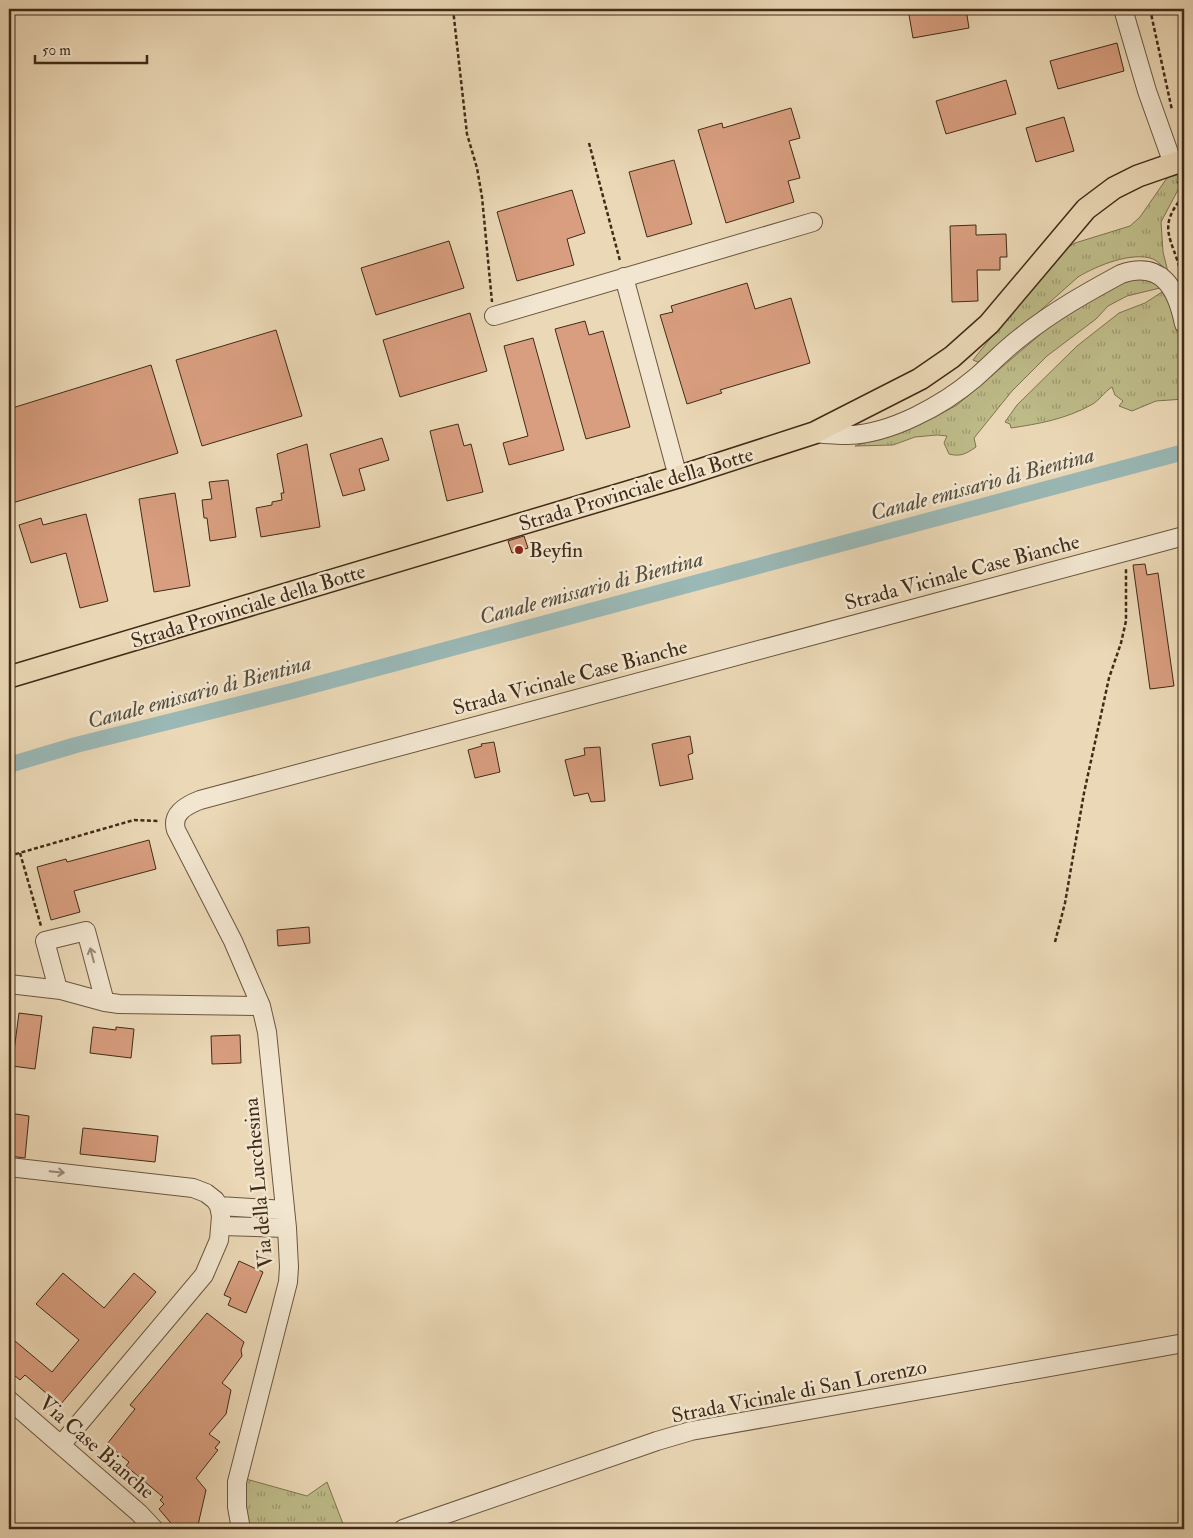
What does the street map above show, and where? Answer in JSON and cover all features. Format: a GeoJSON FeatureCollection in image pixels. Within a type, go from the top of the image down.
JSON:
{"type":"FeatureCollection","features":[{"type":"Feature","properties":{"kind":"main road","name":"Strada Provinciale della Botte"},"geometry":{"type":"LineString","coordinates":[[9,677],[678,477],[814,433],[912,383],[952,357],[989,324],[1086,209],[1125,182],[1179,162]]}},
{"type":"Feature","properties":{"kind":"street"},"geometry":{"type":"LineString","coordinates":[[1124,9],[1147,91],[1179,162]]}},
{"type":"Feature","properties":{"kind":"street"},"geometry":{"type":"LineString","coordinates":[[494,316],[813,222]]}},
{"type":"Feature","properties":{"kind":"street"},"geometry":{"type":"LineString","coordinates":[[814,433],[849,435],[867,433],[902,422],[929,409],[952,396],[975,378],[1019,338],[1050,314],[1121,274],[1130,271],[1149,271],[1165,280],[1177,297],[1184,324]]}},
{"type":"Feature","properties":{"kind":"street"},"geometry":{"type":"LineString","coordinates":[[624,277],[678,477]]}},
{"type":"Feature","properties":{"kind":"street","name":"Strada Vicinale Case Bianche"},"geometry":{"type":"LineString","coordinates":[[175,821],[180,811],[191,803],[200,800],[1184,536]]}},
{"type":"Feature","properties":{"kind":"street"},"geometry":{"type":"LineString","coordinates":[[9,984],[58,989],[105,1002],[134,1005],[261,1006],[233,942],[176,830],[175,821]]}},
{"type":"Feature","properties":{"kind":"street"},"geometry":{"type":"LineString","coordinates":[[58,989],[46,941],[86,930],[105,1002]]}},
{"type":"Feature","properties":{"kind":"street","name":"Via della Lucchesina"},"geometry":{"type":"LineString","coordinates":[[241,1529],[237,1507],[237,1482],[286,1294],[289,1267],[267,1032],[261,1006]]}},
{"type":"Feature","properties":{"kind":"street"},"geometry":{"type":"LineString","coordinates":[[9,1167],[193,1188],[206,1193],[219,1206],[221,1226],[215,1253],[199,1282],[61,1445]]}},
{"type":"Feature","properties":{"kind":"street"},"geometry":{"type":"LineString","coordinates":[[219,1206],[285,1210]]}},
{"type":"Feature","properties":{"kind":"street"},"geometry":{"type":"LineString","coordinates":[[221,1226],[286,1228]]}},
{"type":"Feature","properties":{"kind":"street","name":"Strada Vicinale di San Lorenzo"},"geometry":{"type":"LineString","coordinates":[[403,1529],[657,1441],[692,1431],[1184,1343]]}},
{"type":"Feature","properties":{"kind":"street","name":"Via Case Bianche"},"geometry":{"type":"LineString","coordinates":[[9,1400],[139,1513],[154,1529]]}},
{"type":"Feature","properties":{"kind":"path"},"geometry":{"type":"LineString","coordinates":[[453,9],[468,134],[478,168],[482,197],[494,316]]}},
{"type":"Feature","properties":{"kind":"path"},"geometry":{"type":"LineString","coordinates":[[1150,9],[1174,116]]}},
{"type":"Feature","properties":{"kind":"path"},"geometry":{"type":"LineString","coordinates":[[589,142],[624,277]]}},
{"type":"Feature","properties":{"kind":"path"},"geometry":{"type":"LineString","coordinates":[[1182,280],[1167,228],[1174,208],[1184,195]]}},
{"type":"Feature","properties":{"kind":"path"},"geometry":{"type":"LineString","coordinates":[[1055,942],[1065,902],[1084,793],[1109,678],[1126,621],[1125,569],[1129,551]]}},
{"type":"Feature","properties":{"kind":"path"},"geometry":{"type":"LineString","coordinates":[[9,856],[134,820],[175,821]]}},
{"type":"Feature","properties":{"kind":"path"},"geometry":{"type":"LineString","coordinates":[[20,853],[46,941]]}},
{"type":"Feature","properties":{"kind":"green space"},"geometry":{"type":"Polygon","coordinates":[[[1177,175],[1180,186],[1161,222],[1163,252],[1168,272],[1155,260],[1144,257],[1125,258],[1094,268],[1078,277],[987,358],[978,362],[973,360],[1060,251],[1075,243],[1130,226],[1140,217],[1167,178],[1177,175]]]}},
{"type":"Feature","properties":{"kind":"green space"},"geometry":{"type":"Polygon","coordinates":[[[1143,275],[1164,287],[1127,296],[1108,306],[1096,319],[1047,356],[1012,391],[974,438],[976,447],[960,455],[949,454],[944,443],[947,436],[937,435],[915,437],[893,445],[855,446],[935,417],[957,405],[1068,311],[1103,290],[1143,275]]]}},
{"type":"Feature","properties":{"kind":"green space"},"geometry":{"type":"Polygon","coordinates":[[[1162,292],[1167,292],[1179,319],[1184,345],[1184,399],[1156,401],[1132,411],[1119,406],[1123,401],[1115,395],[1112,387],[1094,403],[1062,417],[1042,423],[1011,428],[1010,424],[1005,422],[1017,405],[1077,346],[1119,313],[1145,303],[1162,292]]]}},
{"type":"Feature","properties":{"kind":"green space"},"geometry":{"type":"Polygon","coordinates":[[[246,1479],[307,1496],[327,1482],[345,1529],[249,1529],[244,1504],[246,1479]]]}},
{"type":"Feature","properties":{"kind":"building"},"geometry":{"type":"Polygon","coordinates":[[[908,9],[966,9],[969,28],[913,38],[908,9]]]}},
{"type":"Feature","properties":{"kind":"building"},"geometry":{"type":"Polygon","coordinates":[[[1117,43],[1124,71],[1058,89],[1050,61],[1117,43]]]}},
{"type":"Feature","properties":{"kind":"building"},"geometry":{"type":"Polygon","coordinates":[[[1006,80],[1016,114],[946,134],[936,101],[1006,80]]]}},
{"type":"Feature","properties":{"kind":"building"},"geometry":{"type":"Polygon","coordinates":[[[791,108],[800,138],[789,141],[800,178],[788,181],[794,202],[726,223],[698,130],[722,123],[723,128],[791,108]]]}},
{"type":"Feature","properties":{"kind":"building"},"geometry":{"type":"Polygon","coordinates":[[[1064,117],[1074,151],[1036,162],[1026,128],[1064,117]]]}},
{"type":"Feature","properties":{"kind":"building"},"geometry":{"type":"Polygon","coordinates":[[[674,160],[692,224],[647,237],[629,172],[674,160]]]}},
{"type":"Feature","properties":{"kind":"building"},"geometry":{"type":"Polygon","coordinates":[[[572,190],[585,233],[567,239],[574,265],[517,281],[497,212],[572,190]]]}},
{"type":"Feature","properties":{"kind":"building"},"geometry":{"type":"Polygon","coordinates":[[[976,225],[976,235],[1006,234],[1007,257],[1000,257],[1000,270],[977,270],[978,301],[952,302],[950,226],[976,225]]]}},
{"type":"Feature","properties":{"kind":"building"},"geometry":{"type":"Polygon","coordinates":[[[449,241],[464,288],[376,315],[361,268],[449,241]]]}},
{"type":"Feature","properties":{"kind":"building"},"geometry":{"type":"Polygon","coordinates":[[[747,283],[755,309],[791,298],[810,363],[720,390],[722,393],[687,404],[660,315],[673,312],[671,306],[747,283]]]}},
{"type":"Feature","properties":{"kind":"building"},"geometry":{"type":"Polygon","coordinates":[[[470,313],[487,371],[400,397],[383,340],[470,313]]]}},
{"type":"Feature","properties":{"kind":"building"},"geometry":{"type":"Polygon","coordinates":[[[585,321],[589,335],[603,331],[630,427],[586,439],[555,329],[585,321]]]}},
{"type":"Feature","properties":{"kind":"building"},"geometry":{"type":"Polygon","coordinates":[[[276,330],[302,416],[202,446],[176,360],[276,330]]]}},
{"type":"Feature","properties":{"kind":"building"},"geometry":{"type":"Polygon","coordinates":[[[533,338],[564,450],[509,465],[503,443],[528,436],[504,346],[533,338]]]}},
{"type":"Feature","properties":{"kind":"building"},"geometry":{"type":"Polygon","coordinates":[[[151,365],[178,453],[9,504],[9,409],[151,365]]]}},
{"type":"Feature","properties":{"kind":"building"},"geometry":{"type":"Polygon","coordinates":[[[458,424],[464,446],[471,444],[483,492],[447,501],[430,431],[458,424]]]}},
{"type":"Feature","properties":{"kind":"building"},"geometry":{"type":"Polygon","coordinates":[[[382,438],[389,460],[359,469],[365,490],[343,496],[330,454],[382,438]]]}},
{"type":"Feature","properties":{"kind":"building"},"geometry":{"type":"Polygon","coordinates":[[[307,444],[320,527],[261,537],[256,508],[272,505],[272,502],[282,500],[281,493],[284,493],[277,454],[307,444]]]}},
{"type":"Feature","properties":{"kind":"building"},"geometry":{"type":"Polygon","coordinates":[[[228,480],[236,537],[210,541],[202,500],[212,499],[209,482],[228,480]]]}},
{"type":"Feature","properties":{"kind":"building"},"geometry":{"type":"Polygon","coordinates":[[[175,493],[190,586],[154,592],[139,499],[175,493]]]}},
{"type":"Feature","properties":{"kind":"building"},"geometry":{"type":"Polygon","coordinates":[[[86,514],[108,601],[80,608],[66,553],[31,563],[19,525],[41,518],[43,525],[86,514]]]}},
{"type":"Feature","properties":{"kind":"building"},"geometry":{"type":"Polygon","coordinates":[[[524,536],[528,548],[512,553],[508,541],[524,536]]]}},
{"type":"Feature","properties":{"kind":"building"},"geometry":{"type":"Polygon","coordinates":[[[1145,564],[1147,575],[1158,573],[1174,686],[1150,689],[1133,565],[1145,564]]]}},
{"type":"Feature","properties":{"kind":"building"},"geometry":{"type":"Polygon","coordinates":[[[690,736],[693,753],[688,755],[693,779],[660,786],[652,744],[690,736]]]}},
{"type":"Feature","properties":{"kind":"building"},"geometry":{"type":"Polygon","coordinates":[[[494,742],[500,772],[475,778],[468,750],[482,746],[481,744],[494,742]]]}},
{"type":"Feature","properties":{"kind":"building"},"geometry":{"type":"Polygon","coordinates":[[[600,747],[605,801],[591,802],[588,793],[574,796],[565,760],[585,755],[584,748],[600,747]]]}},
{"type":"Feature","properties":{"kind":"building"},"geometry":{"type":"Polygon","coordinates":[[[149,840],[156,869],[74,891],[80,912],[51,920],[37,867],[66,859],[67,862],[149,840]]]}},
{"type":"Feature","properties":{"kind":"building"},"geometry":{"type":"Polygon","coordinates":[[[309,927],[310,943],[278,946],[277,930],[309,927]]]}},
{"type":"Feature","properties":{"kind":"building"},"geometry":{"type":"Polygon","coordinates":[[[19,1013],[42,1016],[35,1069],[12,1066],[19,1013]]]}},
{"type":"Feature","properties":{"kind":"building"},"geometry":{"type":"Polygon","coordinates":[[[93,1027],[116,1030],[116,1027],[134,1029],[131,1058],[90,1053],[93,1027]]]}},
{"type":"Feature","properties":{"kind":"building"},"geometry":{"type":"Polygon","coordinates":[[[240,1035],[241,1063],[212,1064],[211,1036],[240,1035]]]}},
{"type":"Feature","properties":{"kind":"building"},"geometry":{"type":"Polygon","coordinates":[[[9,1113],[29,1116],[25,1158],[9,1156],[9,1113]]]}},
{"type":"Feature","properties":{"kind":"building"},"geometry":{"type":"Polygon","coordinates":[[[83,1128],[158,1136],[155,1162],[80,1154],[83,1128]]]}},
{"type":"Feature","properties":{"kind":"building"},"geometry":{"type":"Polygon","coordinates":[[[239,1261],[263,1272],[246,1313],[228,1305],[231,1298],[224,1295],[239,1261]]]}},
{"type":"Feature","properties":{"kind":"building"},"geometry":{"type":"Polygon","coordinates":[[[63,1273],[104,1308],[134,1273],[156,1292],[60,1405],[25,1375],[20,1380],[9,1371],[9,1348],[15,1341],[52,1372],[79,1340],[36,1304],[63,1273]]]}},
{"type":"Feature","properties":{"kind":"building"},"geometry":{"type":"Polygon","coordinates":[[[207,1313],[244,1342],[241,1350],[242,1356],[222,1383],[231,1390],[226,1414],[209,1434],[220,1442],[215,1448],[218,1450],[196,1478],[206,1490],[198,1525],[194,1529],[176,1529],[159,1509],[164,1504],[160,1500],[163,1497],[126,1466],[129,1462],[107,1444],[135,1409],[130,1405],[207,1313]]]}},
{"type":"Feature","properties":{"kind":"waterway","name":"Canale emissario di Bientina"},"geometry":{"type":"LineString","coordinates":[[9,765],[76,745],[292,691],[1184,452]]}},
{"type":"Feature","properties":{"kind":"place","name":"Beyfin"},"geometry":{"type":"Point","coordinates":[519,550]}}]}
